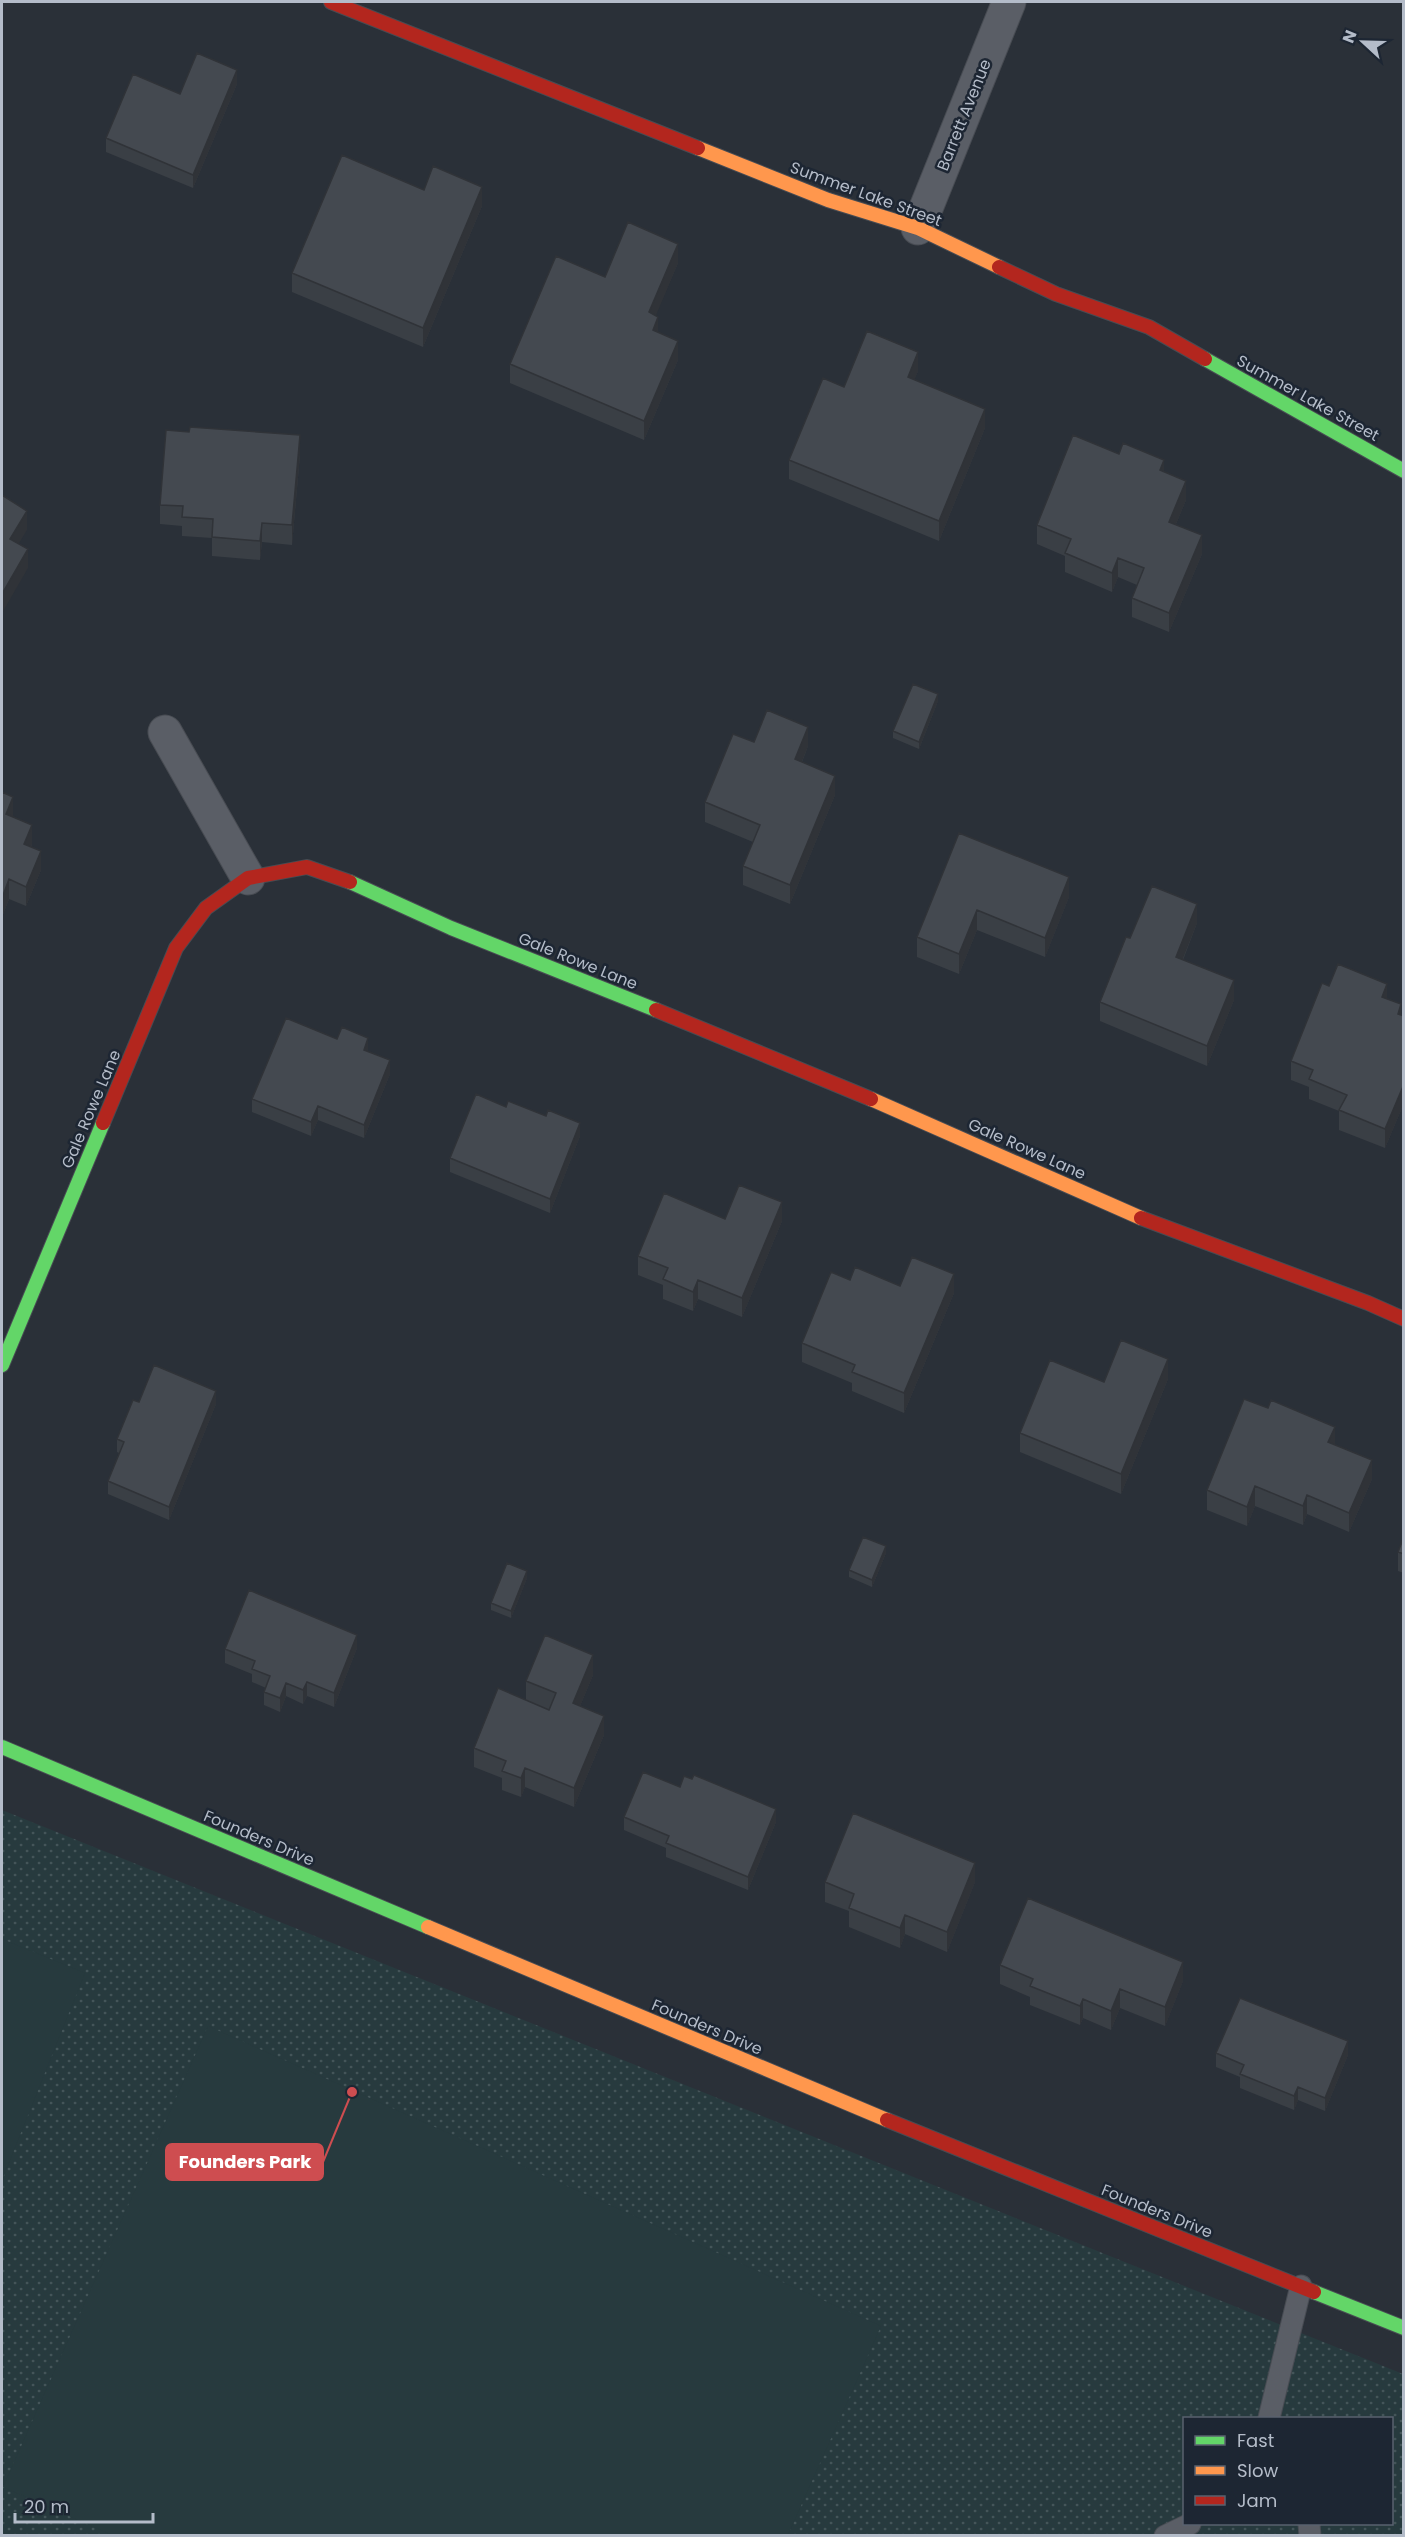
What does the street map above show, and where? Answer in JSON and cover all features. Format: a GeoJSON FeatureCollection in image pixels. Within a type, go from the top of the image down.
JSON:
{"type":"FeatureCollection","features":[{"type":"Feature","properties":{"kind":"street","name":"Summer Lake Street"},"geometry":{"type":"LineString","coordinates":[[331,2],[828,200],[918,228],[1056,294],[1149,327],[1404,471]]}},
{"type":"Feature","properties":{"kind":"street","name":"Barrett Avenue"},"geometry":{"type":"LineString","coordinates":[[918,228],[1009,2]]}},
{"type":"Feature","properties":{"kind":"street"},"geometry":{"type":"LineString","coordinates":[[165,732],[248,878]]}},
{"type":"Feature","properties":{"kind":"street","name":"Gale Rowe Lane"},"geometry":{"type":"LineString","coordinates":[[2,1365],[176,948],[206,908],[248,878],[307,867],[352,882],[451,928],[809,1071],[1158,1224],[1368,1303],[1404,1319]]}},
{"type":"Feature","properties":{"kind":"street","name":"Founders Drive"},"geometry":{"type":"LineString","coordinates":[[2,1747],[842,2102],[1404,2328]]}},
{"type":"Feature","properties":{"kind":"lane"},"geometry":{"type":"LineString","coordinates":[[1269,2417],[1301,2286]]}},
{"type":"Feature","properties":{"kind":"lane"},"geometry":{"type":"LineString","coordinates":[[1165,2535],[1186,2525]]}},
{"type":"Feature","properties":{"kind":"green space"},"geometry":{"type":"Polygon","coordinates":[[[2,1810],[1403,2374],[1403,2535],[2,2535],[2,1810]]]}},
{"type":"Feature","properties":{"kind":"green space"},"geometry":{"type":"Polygon","coordinates":[[[2,1939],[85,1973],[2,2180],[2,1939]]]}},
{"type":"Feature","properties":{"kind":"green space"},"geometry":{"type":"Polygon","coordinates":[[[208,2026],[881,2326],[788,2535],[112,2535],[3,2487],[208,2026]]]}},
{"type":"Feature","properties":{"kind":"building"},"geometry":{"type":"Polygon","coordinates":[[[197,53],[237,70],[193,175],[106,138],[133,74],[180,94],[197,53]]]}},
{"type":"Feature","properties":{"kind":"building"},"geometry":{"type":"Polygon","coordinates":[[[342,155],[424,190],[433,166],[482,187],[423,328],[292,273],[342,155]]]}},
{"type":"Feature","properties":{"kind":"building"},"geometry":{"type":"Polygon","coordinates":[[[628,222],[678,244],[649,312],[658,317],[653,330],[678,341],[644,421],[510,364],[556,256],[605,277],[628,222]]]}},
{"type":"Feature","properties":{"kind":"building"},"geometry":{"type":"Polygon","coordinates":[[[867,331],[918,352],[908,377],[985,409],[939,521],[789,460],[823,378],[844,387],[867,331]]]}},
{"type":"Feature","properties":{"kind":"building"},"geometry":{"type":"Polygon","coordinates":[[[190,427],[300,435],[292,525],[262,523],[260,541],[212,537],[213,519],[182,517],[183,506],[160,505],[166,430],[189,432],[190,427]]]}},
{"type":"Feature","properties":{"kind":"building"},"geometry":{"type":"Polygon","coordinates":[[[1073,435],[1119,454],[1123,443],[1164,460],[1160,470],[1186,481],[1169,522],[1202,535],[1169,613],[1132,598],[1144,568],[1118,558],[1112,573],[1065,553],[1071,539],[1037,525],[1073,435]]]}},
{"type":"Feature","properties":{"kind":"building"},"geometry":{"type":"Polygon","coordinates":[[[2,495],[27,511],[10,539],[28,549],[2,594],[2,495]]]}},
{"type":"Feature","properties":{"kind":"building"},"geometry":{"type":"Polygon","coordinates":[[[913,684],[938,694],[919,742],[893,731],[913,684]]]}},
{"type":"Feature","properties":{"kind":"building"},"geometry":{"type":"Polygon","coordinates":[[[767,710],[808,727],[795,759],[835,776],[790,885],[743,866],[760,825],[705,802],[733,734],[754,742],[767,710]]]}},
{"type":"Feature","properties":{"kind":"building"},"geometry":{"type":"Polygon","coordinates":[[[2,792],[13,797],[6,814],[32,825],[24,844],[41,851],[26,887],[9,879],[2,898],[2,792]]]}},
{"type":"Feature","properties":{"kind":"building"},"geometry":{"type":"Polygon","coordinates":[[[959,833],[1069,877],[1045,938],[977,910],[959,954],[917,937],[959,833]]]}},
{"type":"Feature","properties":{"kind":"building"},"geometry":{"type":"Polygon","coordinates":[[[1152,886],[1197,904],[1176,957],[1234,980],[1207,1046],[1100,1002],[1126,937],[1130,938],[1152,886]]]}},
{"type":"Feature","properties":{"kind":"building"},"geometry":{"type":"Polygon","coordinates":[[[1338,964],[1387,984],[1382,997],[1401,1004],[1398,1014],[1404,1016],[1404,1084],[1385,1129],[1339,1110],[1347,1095],[1309,1079],[1313,1070],[1291,1061],[1322,983],[1329,986],[1338,964]]]}},
{"type":"Feature","properties":{"kind":"building"},"geometry":{"type":"Polygon","coordinates":[[[286,1018],[337,1039],[342,1027],[368,1038],[364,1050],[390,1060],[364,1125],[318,1106],[311,1122],[252,1099],[286,1018]]]}},
{"type":"Feature","properties":{"kind":"building"},"geometry":{"type":"Polygon","coordinates":[[[476,1094],[506,1107],[508,1101],[546,1116],[548,1110],[580,1123],[550,1199],[450,1158],[476,1094]]]}},
{"type":"Feature","properties":{"kind":"building"},"geometry":{"type":"Polygon","coordinates":[[[739,1185],[782,1202],[742,1298],[698,1280],[693,1292],[663,1279],[668,1268],[638,1256],[664,1193],[725,1219],[739,1185]]]}},
{"type":"Feature","properties":{"kind":"building"},"geometry":{"type":"Polygon","coordinates":[[[912,1257],[954,1274],[904,1393],[852,1372],[855,1365],[802,1343],[831,1272],[850,1280],[855,1267],[900,1286],[912,1257]]]}},
{"type":"Feature","properties":{"kind":"building"},"geometry":{"type":"Polygon","coordinates":[[[1121,1340],[1168,1359],[1121,1474],[1020,1433],[1050,1360],[1104,1382],[1121,1340]]]}},
{"type":"Feature","properties":{"kind":"building"},"geometry":{"type":"Polygon","coordinates":[[[154,1365],[216,1391],[169,1507],[108,1481],[124,1442],[117,1439],[133,1400],[139,1402],[154,1365]]]}},
{"type":"Feature","properties":{"kind":"building"},"geometry":{"type":"Polygon","coordinates":[[[1244,1399],[1268,1408],[1271,1400],[1335,1427],[1328,1442],[1372,1460],[1349,1513],[1307,1495],[1303,1506],[1255,1486],[1247,1507],[1207,1490],[1244,1399]]]}},
{"type":"Feature","properties":{"kind":"building"},"geometry":{"type":"Polygon","coordinates":[[[863,1537],[886,1546],[872,1580],[849,1570],[863,1537]]]}},
{"type":"Feature","properties":{"kind":"building"},"geometry":{"type":"Polygon","coordinates":[[[1404,1537],[1404,1554],[1398,1552],[1404,1537]]]}},
{"type":"Feature","properties":{"kind":"building"},"geometry":{"type":"Polygon","coordinates":[[[507,1563],[527,1571],[511,1611],[491,1603],[507,1563]]]}},
{"type":"Feature","properties":{"kind":"building"},"geometry":{"type":"Polygon","coordinates":[[[249,1590],[357,1635],[334,1693],[307,1682],[303,1690],[286,1683],[280,1698],[264,1692],[270,1676],[252,1669],[255,1661],[225,1649],[249,1590]]]}},
{"type":"Feature","properties":{"kind":"building"},"geometry":{"type":"Polygon","coordinates":[[[545,1635],[593,1655],[573,1703],[604,1716],[574,1788],[525,1768],[521,1778],[502,1771],[506,1761],[474,1748],[498,1688],[549,1710],[556,1693],[526,1681],[545,1635]]]}},
{"type":"Feature","properties":{"kind":"building"},"geometry":{"type":"Polygon","coordinates":[[[643,1772],[680,1787],[684,1776],[692,1779],[694,1775],[776,1809],[748,1877],[666,1843],[669,1836],[624,1817],[643,1772]]]}},
{"type":"Feature","properties":{"kind":"building"},"geometry":{"type":"Polygon","coordinates":[[[853,1813],[975,1863],[947,1932],[905,1915],[900,1928],[849,1908],[854,1894],[825,1882],[853,1813]]]}},
{"type":"Feature","properties":{"kind":"building"},"geometry":{"type":"Polygon","coordinates":[[[1028,1898],[1183,1962],[1165,2007],[1120,1989],[1111,2011],[1083,1999],[1080,2006],[1030,1986],[1033,1979],[1000,1965],[1028,1898]]]}},
{"type":"Feature","properties":{"kind":"building"},"geometry":{"type":"Polygon","coordinates":[[[1240,1998],[1348,2041],[1325,2098],[1298,2087],[1294,2096],[1240,2074],[1244,2065],[1216,2053],[1240,1998]]]}},
{"type":"Feature","properties":{"kind":"traffic: fast"},"geometry":{"type":"LineString","coordinates":[[1205,359],[1404,471]]}},
{"type":"Feature","properties":{"kind":"traffic: fast"},"geometry":{"type":"LineString","coordinates":[[350,882],[451,928],[656,1010]]}},
{"type":"Feature","properties":{"kind":"traffic: fast"},"geometry":{"type":"LineString","coordinates":[[2,1365],[103,1123]]}},
{"type":"Feature","properties":{"kind":"traffic: fast"},"geometry":{"type":"LineString","coordinates":[[2,1747],[428,1927]]}},
{"type":"Feature","properties":{"kind":"traffic: fast"},"geometry":{"type":"LineString","coordinates":[[1314,2292],[1404,2328]]}},
{"type":"Feature","properties":{"kind":"traffic: slow"},"geometry":{"type":"LineString","coordinates":[[698,148],[828,200],[918,228],[999,267]]}},
{"type":"Feature","properties":{"kind":"traffic: slow"},"geometry":{"type":"LineString","coordinates":[[871,1099],[1141,1218]]}},
{"type":"Feature","properties":{"kind":"traffic: slow"},"geometry":{"type":"LineString","coordinates":[[428,1927],[887,2120]]}},
{"type":"Feature","properties":{"kind":"traffic: jam"},"geometry":{"type":"LineString","coordinates":[[331,2],[698,148]]}},
{"type":"Feature","properties":{"kind":"traffic: jam"},"geometry":{"type":"LineString","coordinates":[[999,267],[1056,294],[1149,327],[1205,359]]}},
{"type":"Feature","properties":{"kind":"traffic: jam"},"geometry":{"type":"LineString","coordinates":[[103,1123],[176,948],[206,908],[248,878],[307,867],[350,882]]}},
{"type":"Feature","properties":{"kind":"traffic: jam"},"geometry":{"type":"LineString","coordinates":[[656,1010],[871,1099]]}},
{"type":"Feature","properties":{"kind":"traffic: jam"},"geometry":{"type":"LineString","coordinates":[[1141,1218],[1368,1303],[1404,1319]]}},
{"type":"Feature","properties":{"kind":"traffic: jam"},"geometry":{"type":"LineString","coordinates":[[887,2120],[1314,2292]]}},
{"type":"Feature","properties":{"kind":"place","name":"Founders Park"},"geometry":{"type":"Point","coordinates":[352,2092]}}]}
